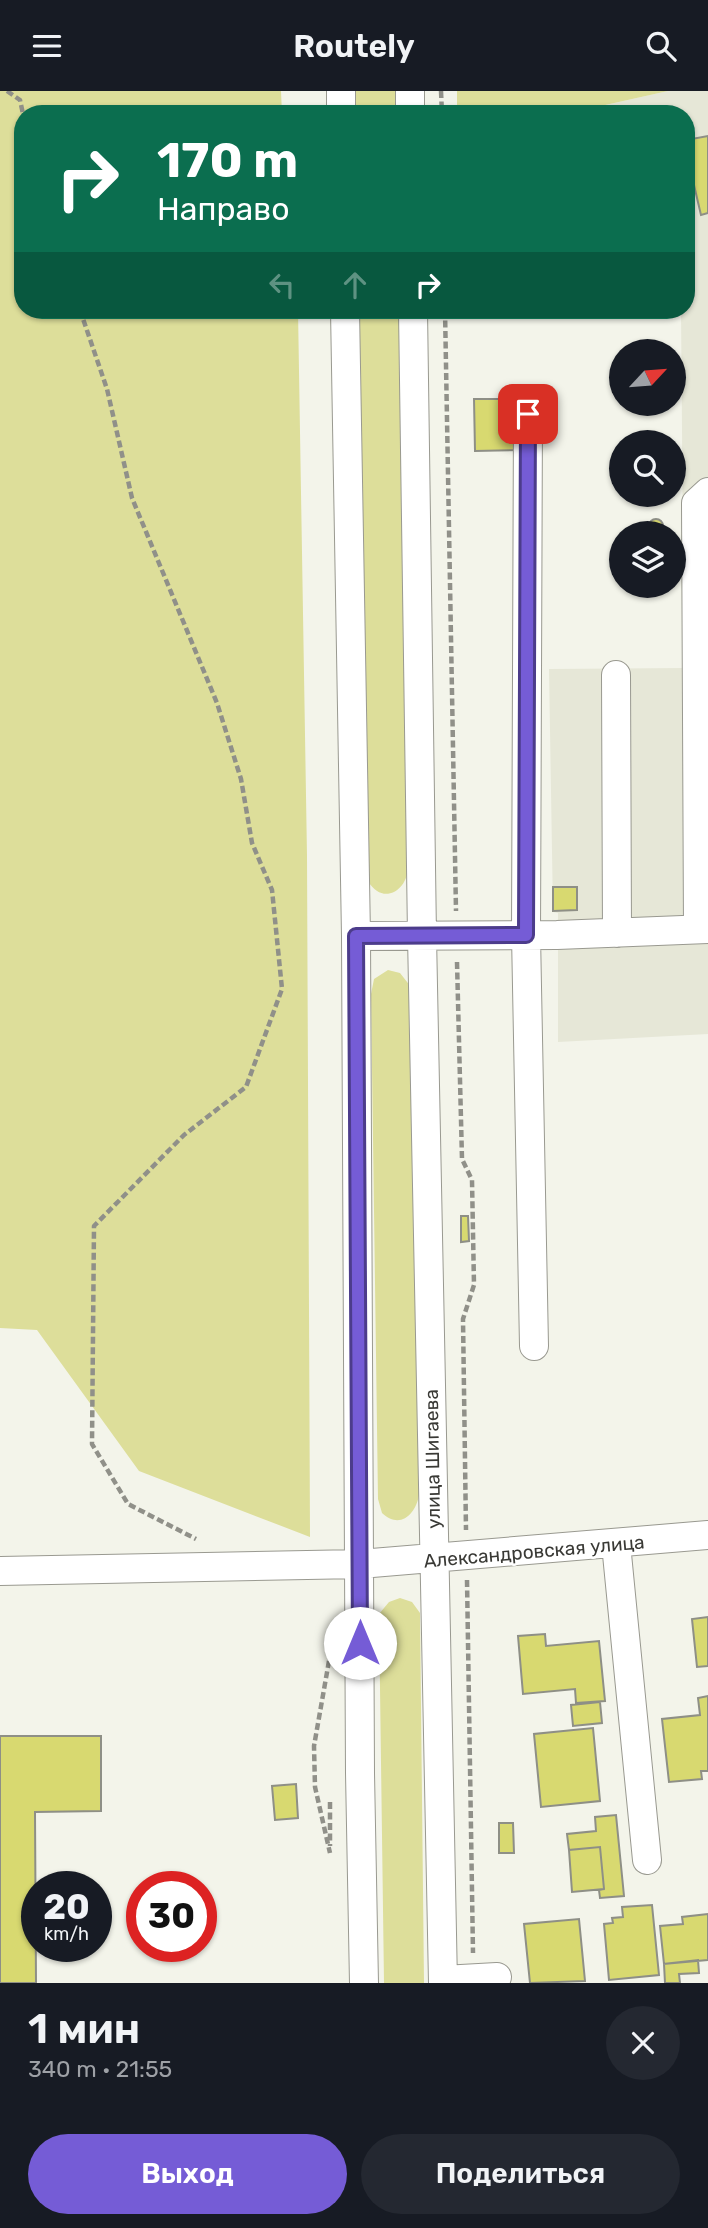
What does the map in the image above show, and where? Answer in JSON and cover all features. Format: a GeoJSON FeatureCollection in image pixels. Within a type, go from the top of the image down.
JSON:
{"type":"FeatureCollection","features":[{"type":"Feature","properties":{"kind":"street"},"geometry":{"type":"LineString","coordinates":[[345,319],[356,936],[360,1773],[364,1983]]}},
{"type":"Feature","properties":{"kind":"street","name":"улица Шигаева"},"geometry":{"type":"LineString","coordinates":[[413,319],[422,936],[443,1981]]}},
{"type":"Feature","properties":{"kind":"street"},"geometry":{"type":"LineString","coordinates":[[528,414],[526,935],[534,1346]]}},
{"type":"Feature","properties":{"kind":"street"},"geometry":{"type":"LineString","coordinates":[[356,936],[526,935],[703,929],[702,584],[695,503],[708,492]]}},
{"type":"Feature","properties":{"kind":"street"},"geometry":{"type":"LineString","coordinates":[[616,675],[617,933]]}},
{"type":"Feature","properties":{"kind":"street","name":"Александровская улица"},"geometry":{"type":"LineString","coordinates":[[0,1571],[360,1565],[708,1535]]}},
{"type":"Feature","properties":{"kind":"street"},"geometry":{"type":"LineString","coordinates":[[616,1544],[647,1860]]}},
{"type":"Feature","properties":{"kind":"street"},"geometry":{"type":"LineString","coordinates":[[443,1981],[485,1977]]}},
{"type":"Feature","properties":{"kind":"path"},"geometry":{"type":"LineString","coordinates":[[7,91],[20,100],[21,105]]}},
{"type":"Feature","properties":{"kind":"path"},"geometry":{"type":"LineString","coordinates":[[83,319],[107,389],[132,498],[217,703],[237,766],[252,843],[272,890],[275,915],[282,989],[246,1087],[184,1135],[94,1226],[92,1444],[128,1504],[201,1541]]}},
{"type":"Feature","properties":{"kind":"path"},"geometry":{"type":"LineString","coordinates":[[445,319],[462,1159],[472,1180],[474,1285],[463,1319],[466,1557],[485,1977]]}},
{"type":"Feature","properties":{"kind":"path"},"geometry":{"type":"LineString","coordinates":[[329,1661],[314,1746],[315,1787],[330,1853]]}},
{"type":"Feature","properties":{"kind":"shaded area"},"geometry":{"type":"Polygon","coordinates":[[[668,91],[708,91],[708,1034],[558,1042],[558,913],[553,912],[549,669],[684,668],[686,521],[683,521],[683,507],[686,507],[686,430],[682,430],[682,417],[686,417],[686,339],[681,339],[681,319],[695,319],[695,105],[605,105],[668,91]]]}},
{"type":"Feature","properties":{"kind":"green space"},"geometry":{"type":"Polygon","coordinates":[[[0,91],[281,91],[282,105],[14,105],[14,319],[298,319],[307,856],[310,1537],[139,1471],[37,1330],[0,1328],[0,91]]]}},
{"type":"Feature","properties":{"kind":"green space"},"geometry":{"type":"Polygon","coordinates":[[[356,91],[397,91],[397,105],[356,105],[356,91]]]}},
{"type":"Feature","properties":{"kind":"green space"},"geometry":{"type":"Polygon","coordinates":[[[457,91],[668,91],[605,105],[457,105],[457,91]]]}},
{"type":"Feature","properties":{"kind":"green space"},"geometry":{"type":"Polygon","coordinates":[[[359,319],[400,319],[408,869],[403,884],[392,893],[380,892],[368,881],[359,319]]]}},
{"type":"Feature","properties":{"kind":"green space"},"geometry":{"type":"Polygon","coordinates":[[[388,970],[400,973],[411,987],[419,1495],[411,1514],[401,1520],[389,1518],[382,1513],[378,1499],[371,994],[374,979],[388,970]]]}},
{"type":"Feature","properties":{"kind":"green space"},"geometry":{"type":"Polygon","coordinates":[[[400,1598],[412,1602],[420,1613],[424,1983],[384,1983],[379,1614],[389,1602],[400,1598]]]}},
{"type":"Feature","properties":{"kind":"building"},"geometry":{"type":"Polygon","coordinates":[[[708,136],[708,213],[701,215],[695,189],[695,138],[708,136]]]}},
{"type":"Feature","properties":{"kind":"building"},"geometry":{"type":"Polygon","coordinates":[[[474,399],[524,399],[524,450],[475,451],[474,399]]]}},
{"type":"Feature","properties":{"kind":"building"},"geometry":{"type":"Polygon","coordinates":[[[553,887],[577,887],[577,910],[553,911],[553,887]]]}},
{"type":"Feature","properties":{"kind":"building"},"geometry":{"type":"Polygon","coordinates":[[[461,1216],[468,1216],[469,1241],[461,1242],[461,1216]]]}},
{"type":"Feature","properties":{"kind":"building"},"geometry":{"type":"Polygon","coordinates":[[[708,1617],[708,1666],[697,1667],[692,1619],[708,1617]]]}},
{"type":"Feature","properties":{"kind":"building"},"geometry":{"type":"Polygon","coordinates":[[[545,1634],[546,1646],[599,1641],[605,1701],[576,1703],[575,1689],[523,1694],[518,1636],[545,1634]]]}},
{"type":"Feature","properties":{"kind":"building"},"geometry":{"type":"Polygon","coordinates":[[[708,1696],[708,1771],[701,1771],[702,1779],[669,1782],[662,1719],[700,1715],[698,1698],[708,1696]]]}},
{"type":"Feature","properties":{"kind":"building"},"geometry":{"type":"Polygon","coordinates":[[[600,1702],[602,1723],[573,1726],[571,1705],[600,1702]]]}},
{"type":"Feature","properties":{"kind":"building"},"geometry":{"type":"Polygon","coordinates":[[[593,1728],[600,1801],[541,1807],[534,1734],[593,1728]]]}},
{"type":"Feature","properties":{"kind":"building"},"geometry":{"type":"Polygon","coordinates":[[[0,1736],[101,1736],[101,1811],[35,1812],[35,1871],[21,1871],[21,1962],[36,1962],[36,1983],[0,1983],[0,1736]]]}},
{"type":"Feature","properties":{"kind":"building"},"geometry":{"type":"Polygon","coordinates":[[[296,1784],[298,1818],[275,1820],[272,1786],[296,1784]]]}},
{"type":"Feature","properties":{"kind":"building"},"geometry":{"type":"Polygon","coordinates":[[[616,1815],[624,1896],[600,1898],[599,1890],[604,1889],[600,1847],[569,1850],[567,1834],[596,1831],[595,1817],[616,1815]]]}},
{"type":"Feature","properties":{"kind":"building"},"geometry":{"type":"Polygon","coordinates":[[[499,1823],[513,1823],[514,1853],[499,1853],[499,1823]]]}},
{"type":"Feature","properties":{"kind":"building"},"geometry":{"type":"Polygon","coordinates":[[[600,1847],[604,1889],[572,1892],[569,1850],[600,1847]]]}},
{"type":"Feature","properties":{"kind":"building"},"geometry":{"type":"Polygon","coordinates":[[[652,1905],[659,1975],[609,1980],[604,1924],[613,1923],[612,1918],[623,1917],[622,1907],[652,1905]]]}},
{"type":"Feature","properties":{"kind":"building"},"geometry":{"type":"Polygon","coordinates":[[[708,1914],[708,1960],[664,1964],[660,1926],[683,1924],[682,1917],[708,1914]]]}},
{"type":"Feature","properties":{"kind":"building"},"geometry":{"type":"Polygon","coordinates":[[[579,1919],[585,1981],[530,1983],[524,1924],[579,1919]]]}},
{"type":"Feature","properties":{"kind":"building"},"geometry":{"type":"Polygon","coordinates":[[[698,1960],[699,1973],[679,1974],[680,1983],[665,1983],[664,1964],[698,1960]]]}},
{"type":"Feature","properties":{"kind":"route"},"geometry":{"type":"LineString","coordinates":[[360,1643],[356,936],[526,935],[528,414]]}}]}
